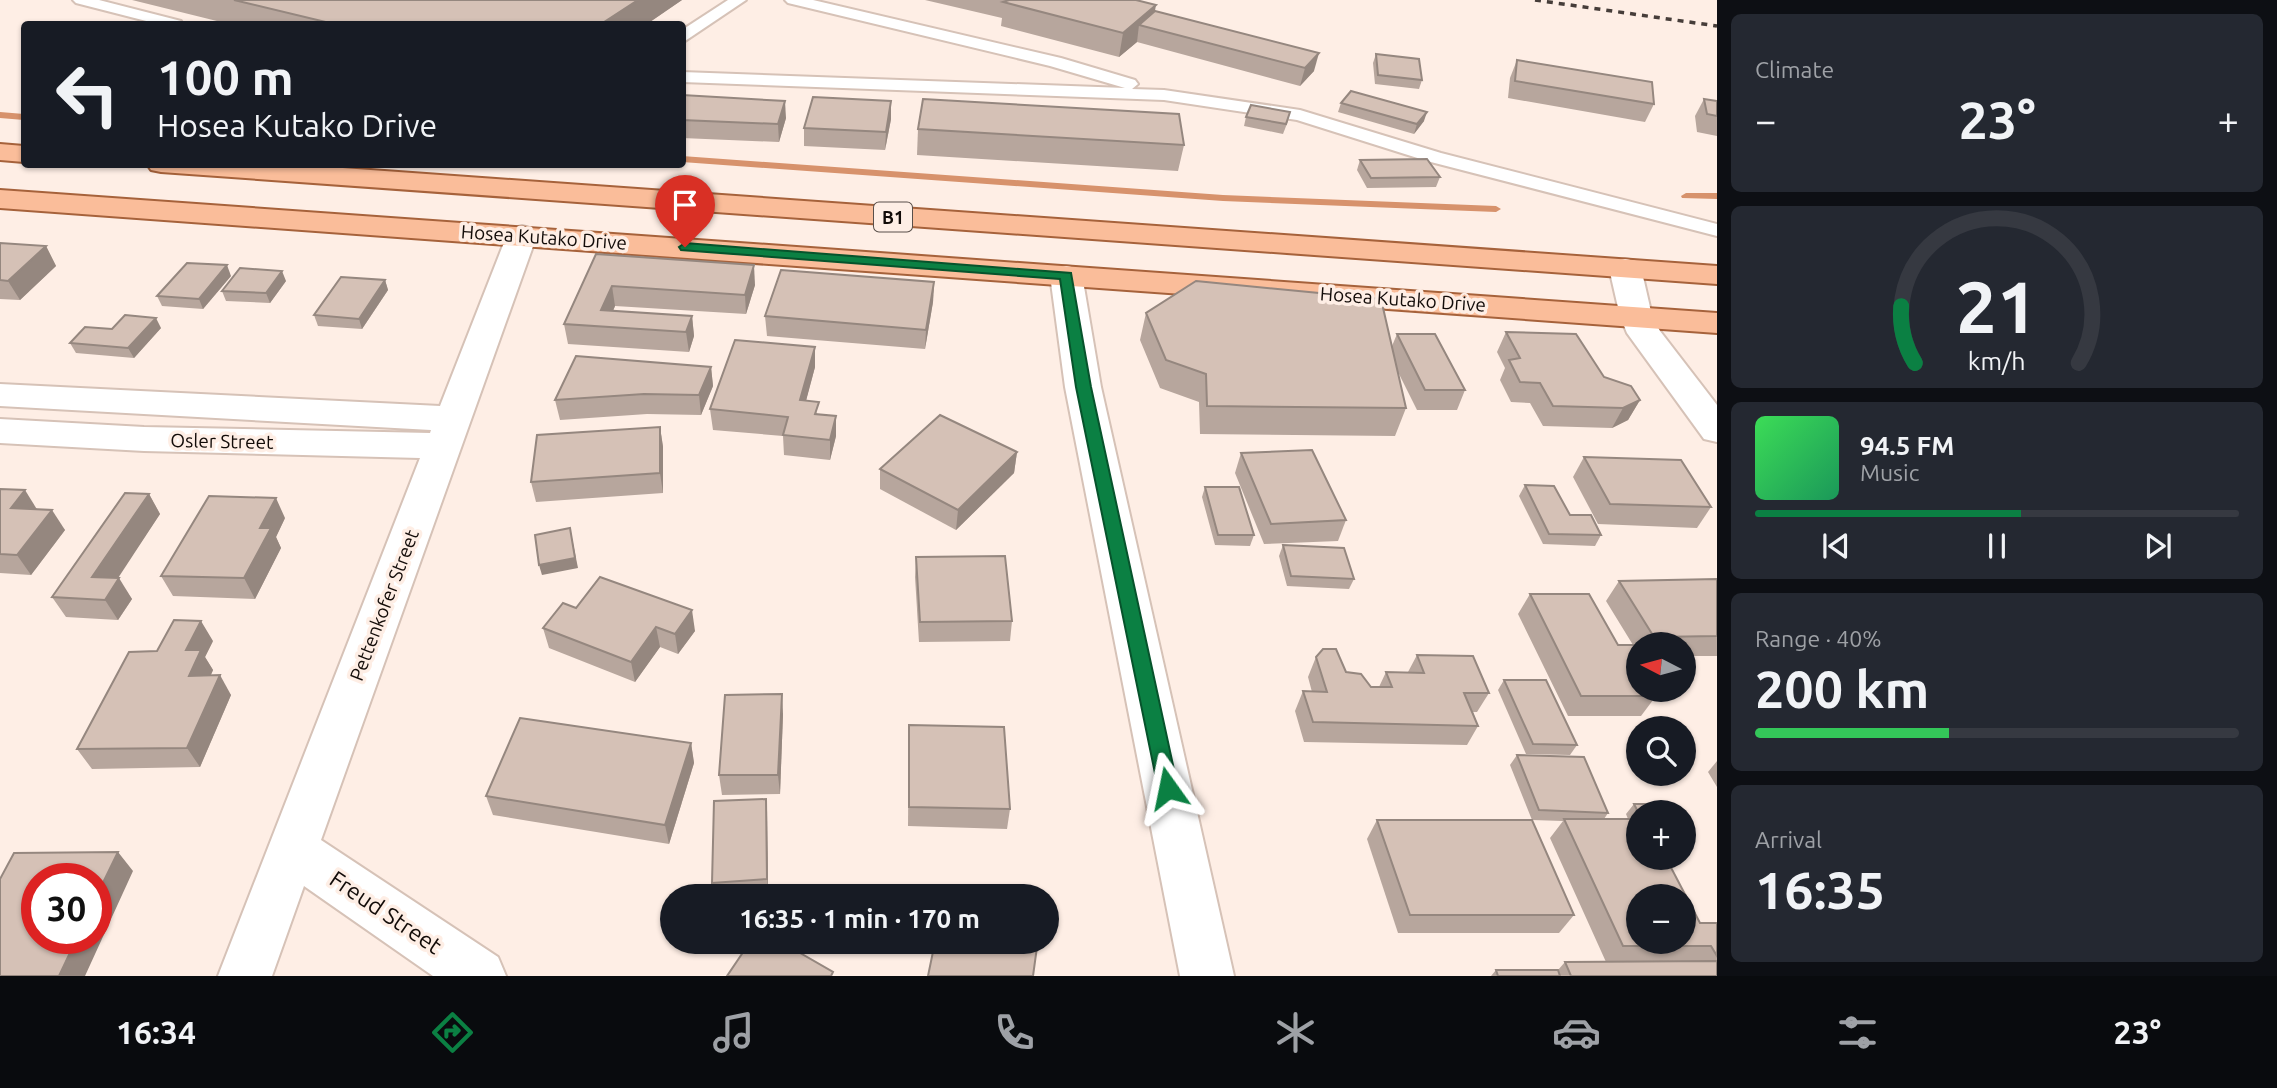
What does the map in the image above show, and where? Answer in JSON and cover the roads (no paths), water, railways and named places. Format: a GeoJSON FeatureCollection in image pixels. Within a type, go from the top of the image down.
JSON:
{"type":"FeatureCollection","features":[{"type":"Feature","properties":{"kind":"main road"},"geometry":{"type":"LineString","coordinates":[[0,152],[21,154]]}},
{"type":"Feature","properties":{"kind":"main road","name":"B1"},"geometry":{"type":"LineString","coordinates":[[217,168],[1717,275]]}},
{"type":"Feature","properties":{"kind":"main road","name":"Hosea Kutako Drive"},"geometry":{"type":"LineString","coordinates":[[0,199],[1717,323]]}},
{"type":"Feature","properties":{"kind":"street","name":"Pettenkofer Street"},"geometry":{"type":"LineString","coordinates":[[245,976],[522,235]]}},
{"type":"Feature","properties":{"kind":"street"},"geometry":{"type":"LineString","coordinates":[[1625,268],[1636,316],[1644,333],[1717,430]]}},
{"type":"Feature","properties":{"kind":"street"},"geometry":{"type":"LineString","coordinates":[[1066,275],[1083,387],[1207,976]]}},
{"type":"Feature","properties":{"kind":"street"},"geometry":{"type":"LineString","coordinates":[[0,395],[449,433]]}},
{"type":"Feature","properties":{"kind":"street","name":"Osler Street"},"geometry":{"type":"LineString","coordinates":[[0,431],[144,439],[449,433]]}},
{"type":"Feature","properties":{"kind":"street","name":"Freud Street"},"geometry":{"type":"LineString","coordinates":[[292,849],[479,976]]}},
{"type":"Feature","properties":{"kind":"lane"},"geometry":{"type":"LineString","coordinates":[[81,0],[163,21]]}},
{"type":"Feature","properties":{"kind":"lane"},"geometry":{"type":"LineString","coordinates":[[686,35],[738,0]]}},
{"type":"Feature","properties":{"kind":"lane"},"geometry":{"type":"LineString","coordinates":[[793,0],[1055,62],[1164,95]]}},
{"type":"Feature","properties":{"kind":"lane"},"geometry":{"type":"LineString","coordinates":[[686,77],[1164,95],[1300,116],[1434,157],[1717,230]]}},
{"type":"Feature","properties":{"kind":"waterway"},"geometry":{"type":"LineString","coordinates":[[0,115],[21,117]]}},
{"type":"Feature","properties":{"kind":"waterway"},"geometry":{"type":"LineString","coordinates":[[686,159],[1223,198],[1496,209]]}},
{"type":"Feature","properties":{"kind":"waterway"},"geometry":{"type":"LineString","coordinates":[[1686,196],[1717,196]]}},
{"type":"Feature","properties":{"kind":"railway"},"geometry":{"type":"LineString","coordinates":[[1535,0],[1717,26]]}}]}
